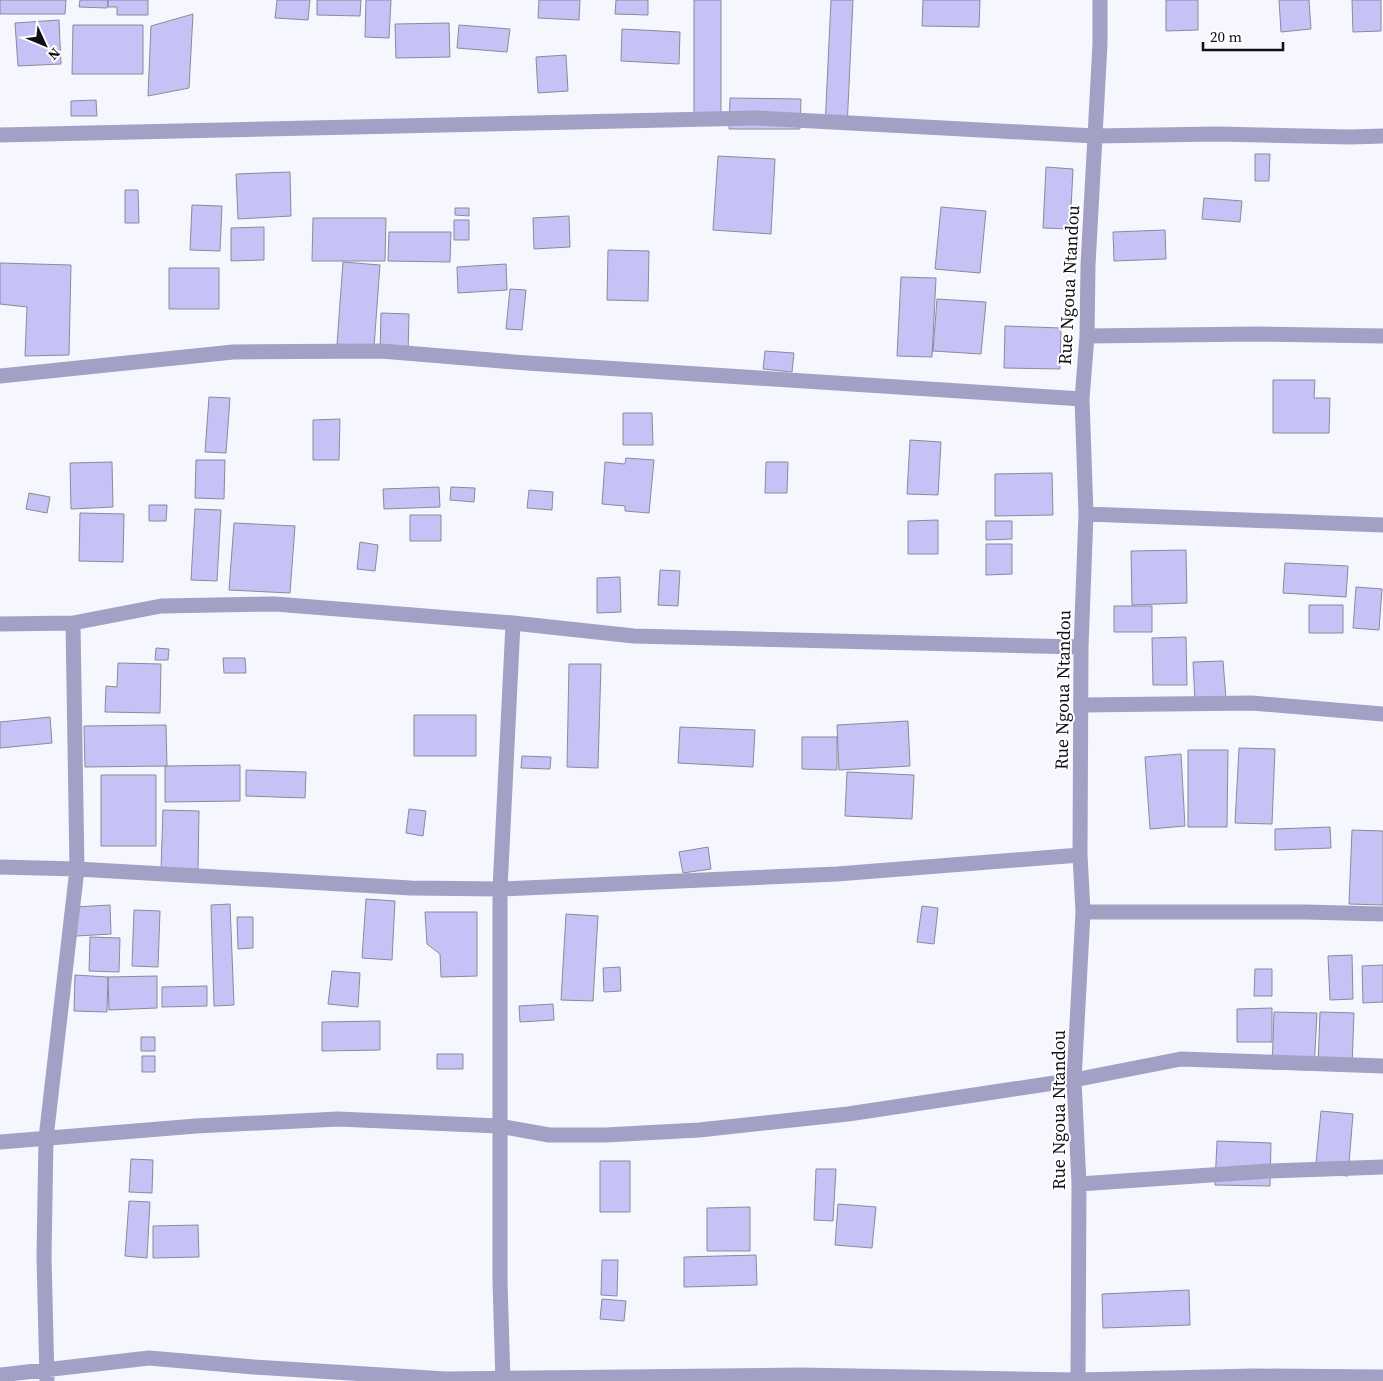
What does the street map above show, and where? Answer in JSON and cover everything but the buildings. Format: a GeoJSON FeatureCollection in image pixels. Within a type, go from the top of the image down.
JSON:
{"type":"FeatureCollection","features":[{"type":"Feature","properties":{"kind":"street","name":"Rue Ngoua Ntandou"},"geometry":{"type":"LineString","coordinates":[[1078,1381],[1079,1184],[1074,1080],[1083,912],[1080,855],[1081,647],[1086,514],[1082,399],[1087,336],[1088,265],[1100,44],[1100,0]]}},
{"type":"Feature","properties":{"kind":"street"},"geometry":{"type":"LineString","coordinates":[[0,136],[756,118],[1095,136],[1217,134],[1383,136]]}},
{"type":"Feature","properties":{"kind":"street"},"geometry":{"type":"LineString","coordinates":[[1087,336],[1257,334],[1383,336]]}},
{"type":"Feature","properties":{"kind":"street"},"geometry":{"type":"LineString","coordinates":[[0,376],[233,352],[381,351],[527,363],[1082,399]]}},
{"type":"Feature","properties":{"kind":"street"},"geometry":{"type":"LineString","coordinates":[[1086,514],[1383,525]]}},
{"type":"Feature","properties":{"kind":"street"},"geometry":{"type":"LineString","coordinates":[[0,624],[73,624],[161,606],[275,604],[513,623],[634,636],[1081,647]]}},
{"type":"Feature","properties":{"kind":"street"},"geometry":{"type":"LineString","coordinates":[[503,1379],[499,1126],[501,1019],[500,889],[513,623]]}},
{"type":"Feature","properties":{"kind":"street"},"geometry":{"type":"LineString","coordinates":[[47,1375],[44,1257],[46,1138],[77,869],[73,624]]}},
{"type":"Feature","properties":{"kind":"street"},"geometry":{"type":"LineString","coordinates":[[1081,705],[1252,703],[1383,714]]}},
{"type":"Feature","properties":{"kind":"street"},"geometry":{"type":"LineString","coordinates":[[0,867],[77,869],[411,888],[500,889],[837,874],[1080,855]]}},
{"type":"Feature","properties":{"kind":"street"},"geometry":{"type":"LineString","coordinates":[[1083,912],[1383,914]]}},
{"type":"Feature","properties":{"kind":"street"},"geometry":{"type":"LineString","coordinates":[[0,1142],[196,1126],[338,1119],[499,1126],[549,1135],[605,1135],[700,1130],[848,1114],[1074,1080],[1181,1058],[1383,1066]]}},
{"type":"Feature","properties":{"kind":"street"},"geometry":{"type":"LineString","coordinates":[[1079,1184],[1269,1171],[1383,1167]]}},
{"type":"Feature","properties":{"kind":"street"},"geometry":{"type":"LineString","coordinates":[[0,1375],[47,1375],[149,1358],[254,1367],[446,1379],[800,1375],[1078,1381],[1254,1376],[1383,1377]]}}]}
